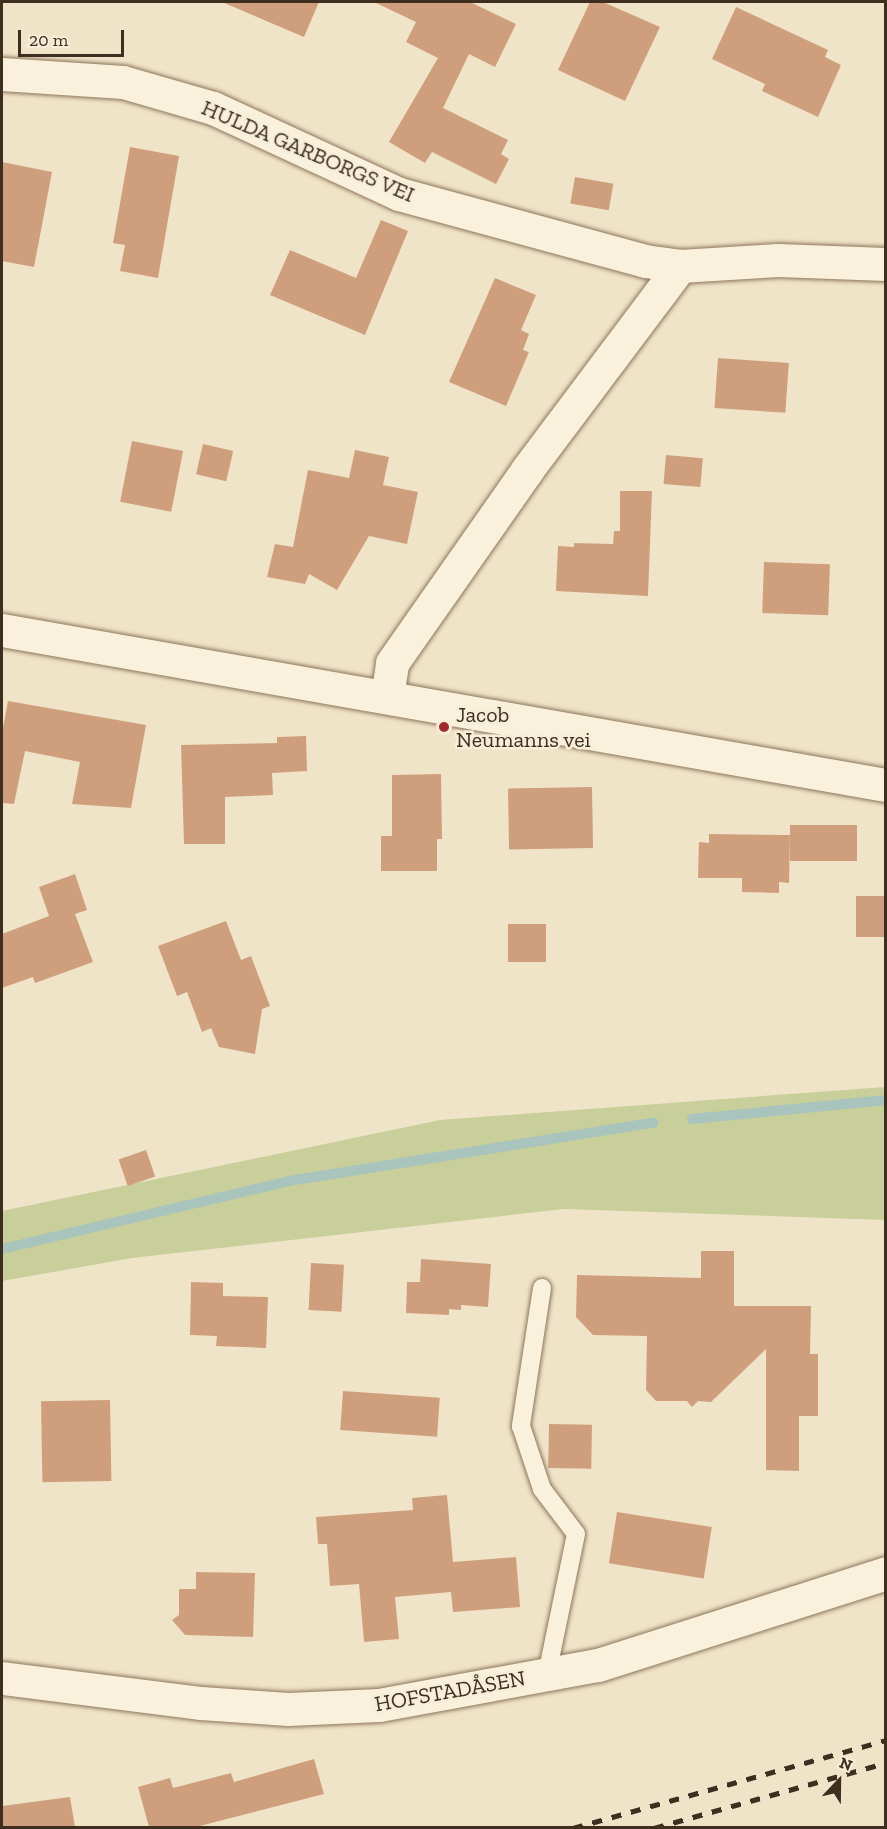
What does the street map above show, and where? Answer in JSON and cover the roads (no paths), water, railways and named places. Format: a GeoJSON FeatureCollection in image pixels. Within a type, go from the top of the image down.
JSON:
{"type":"FeatureCollection","features":[{"type":"Feature","properties":{"kind":"street","name":"HULDA GARBORGS VEI"},"geometry":{"type":"LineString","coordinates":[[2,74],[123,82],[213,108],[399,194],[645,261],[680,266],[778,260],[885,264]]}},
{"type":"Feature","properties":{"kind":"street"},"geometry":{"type":"LineString","coordinates":[[387,696],[392,663],[527,470],[680,266]]}},
{"type":"Feature","properties":{"kind":"street"},"geometry":{"type":"LineString","coordinates":[[2,630],[885,785]]}},
{"type":"Feature","properties":{"kind":"street","name":"HOFSTADÅSEN"},"geometry":{"type":"LineString","coordinates":[[2,1678],[201,1703],[288,1709],[379,1705],[598,1665],[885,1573]]}},
{"type":"Feature","properties":{"kind":"lane"},"geometry":{"type":"LineString","coordinates":[[542,1288],[521,1426],[542,1489],[576,1534],[547,1674]]}},
{"type":"Feature","properties":{"kind":"waterway"},"geometry":{"type":"LineString","coordinates":[[692,1119],[886,1100]]}},
{"type":"Feature","properties":{"kind":"waterway"},"geometry":{"type":"LineString","coordinates":[[2,1249],[289,1181],[653,1123]]}},
{"type":"Feature","properties":{"kind":"railway"},"geometry":{"type":"LineString","coordinates":[[573,1828],[886,1740]]}},
{"type":"Feature","properties":{"kind":"railway"},"geometry":{"type":"LineString","coordinates":[[654,1828],[886,1763]]}},
{"type":"Feature","properties":{"kind":"place","name":"Jacob Neumanns vei"},"geometry":{"type":"Point","coordinates":[444,727]}}]}
